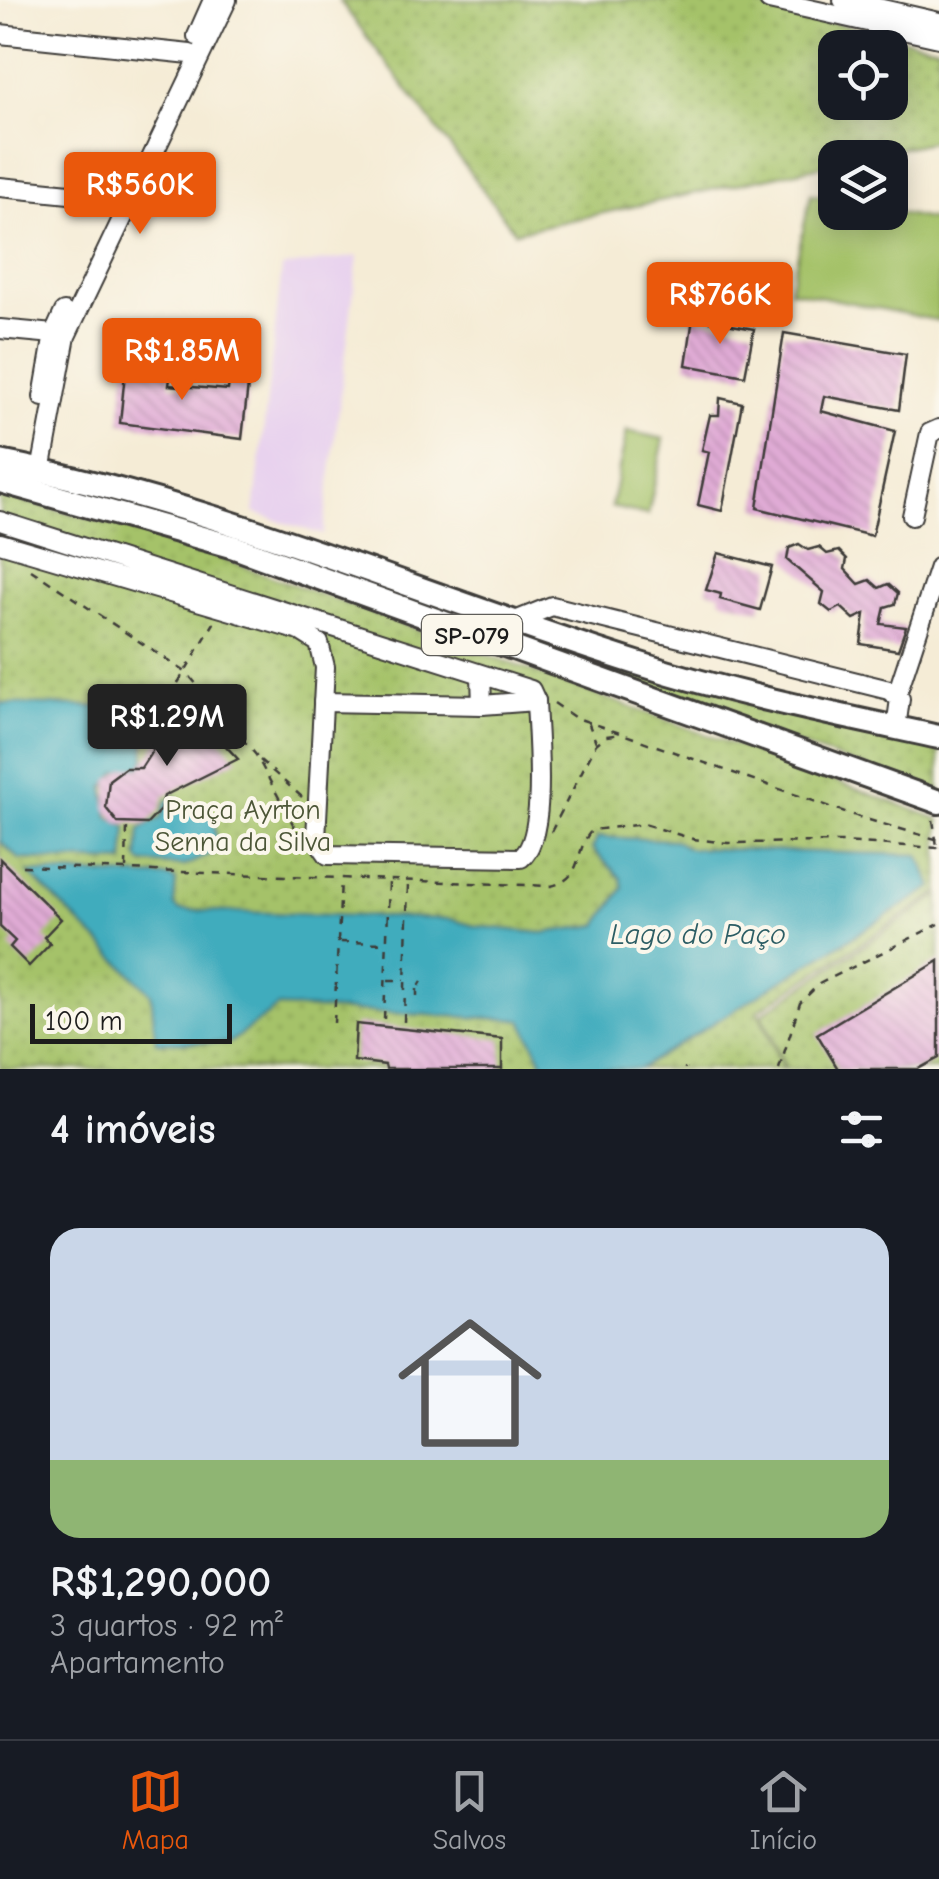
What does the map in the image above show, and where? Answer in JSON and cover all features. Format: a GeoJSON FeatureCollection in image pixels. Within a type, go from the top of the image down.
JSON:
{"type":"FeatureCollection","features":[{"type":"Feature","properties":{"kind":"main road","name":"SP-079"},"geometry":{"type":"LineString","coordinates":[[0,462],[236,522],[515,621],[766,702],[939,737]]}},
{"type":"Feature","properties":{"kind":"main road","name":"SP-079"},"geometry":{"type":"LineString","coordinates":[[0,481],[234,547],[939,802]]}},
{"type":"Feature","properties":{"kind":"street"},"geometry":{"type":"LineString","coordinates":[[36,470],[60,335],[213,0]]}},
{"type":"Feature","properties":{"kind":"street"},"geometry":{"type":"LineString","coordinates":[[60,335],[228,0]]}},
{"type":"Feature","properties":{"kind":"street"},"geometry":{"type":"LineString","coordinates":[[769,0],[939,38]]}},
{"type":"Feature","properties":{"kind":"street"},"geometry":{"type":"LineString","coordinates":[[843,0],[939,22]]}},
{"type":"Feature","properties":{"kind":"street"},"geometry":{"type":"LineString","coordinates":[[0,34],[190,54]]}},
{"type":"Feature","properties":{"kind":"street"},"geometry":{"type":"LineString","coordinates":[[0,187],[119,199]]}},
{"type":"Feature","properties":{"kind":"street"},"geometry":{"type":"LineString","coordinates":[[0,329],[60,335]]}},
{"type":"Feature","properties":{"kind":"street"},"geometry":{"type":"LineString","coordinates":[[912,516],[930,434],[939,429]]}},
{"type":"Feature","properties":{"kind":"street"},"geometry":{"type":"LineString","coordinates":[[0,521],[323,641],[360,636],[531,690],[536,701],[534,841],[521,858],[328,855],[316,838],[323,641]]}},
{"type":"Feature","properties":{"kind":"street"},"geometry":{"type":"LineString","coordinates":[[0,543],[323,641],[360,636]]}},
{"type":"Feature","properties":{"kind":"street"},"geometry":{"type":"LineString","coordinates":[[896,728],[898,694],[939,567]]}},
{"type":"Feature","properties":{"kind":"street"},"geometry":{"type":"LineString","coordinates":[[515,621],[552,606],[898,694]]}},
{"type":"Feature","properties":{"kind":"street"},"geometry":{"type":"LineString","coordinates":[[481,676],[482,704]]}},
{"type":"Feature","properties":{"kind":"street"},"geometry":{"type":"LineString","coordinates":[[323,702],[536,701]]}},
{"type":"Feature","properties":{"kind":"path"},"geometry":{"type":"LineString","coordinates":[[31,570],[187,674],[294,794],[318,802]]}},
{"type":"Feature","properties":{"kind":"path"},"geometry":{"type":"LineString","coordinates":[[145,738],[187,674],[220,608]]}},
{"type":"Feature","properties":{"kind":"path"},"geometry":{"type":"LineString","coordinates":[[587,721],[596,744]]}},
{"type":"Feature","properties":{"kind":"path"},"geometry":{"type":"LineString","coordinates":[[544,846],[596,744],[606,736],[622,734]]}},
{"type":"Feature","properties":{"kind":"path"},"geometry":{"type":"LineString","coordinates":[[256,755],[307,850]]}},
{"type":"Feature","properties":{"kind":"path"},"geometry":{"type":"LineString","coordinates":[[22,866],[551,886],[572,876],[579,867],[584,839],[592,830],[644,824],[693,840],[844,842],[938,850],[937,839]]}},
{"type":"Feature","properties":{"kind":"path"},"geometry":{"type":"LineString","coordinates":[[126,870],[128,826]]}},
{"type":"Feature","properties":{"kind":"path"},"geometry":{"type":"LineString","coordinates":[[326,871],[341,877]]}},
{"type":"Feature","properties":{"kind":"path"},"geometry":{"type":"LineString","coordinates":[[334,1023],[341,877]]}},
{"type":"Feature","properties":{"kind":"path"},"geometry":{"type":"LineString","coordinates":[[384,1018],[389,881]]}},
{"type":"Feature","properties":{"kind":"path"},"geometry":{"type":"LineString","coordinates":[[404,1022],[408,881]]}},
{"type":"Feature","properties":{"kind":"path"},"geometry":{"type":"LineString","coordinates":[[778,1069],[800,1003],[819,984],[939,924]]}},
{"type":"Feature","properties":{"kind":"path"},"geometry":{"type":"LineString","coordinates":[[338,942],[388,943]]}},
{"type":"Feature","properties":{"kind":"path"},"geometry":{"type":"LineString","coordinates":[[386,980],[407,980]]}},
{"type":"Feature","properties":{"kind":"path"},"geometry":{"type":"LineString","coordinates":[[417,996],[419,985]]}},
{"type":"Feature","properties":{"kind":"shaded area"},"geometry":{"type":"Polygon","coordinates":[[[358,256],[323,535],[254,513],[282,267],[358,256]]]}},
{"type":"Feature","properties":{"kind":"green space"},"geometry":{"type":"Polygon","coordinates":[[[339,0],[733,0],[864,30],[818,30],[818,120],[908,120],[908,40],[939,47],[939,140],[908,147],[908,140],[818,140],[818,167],[515,232],[339,0]]]}},
{"type":"Feature","properties":{"kind":"green space"},"geometry":{"type":"Polygon","coordinates":[[[811,194],[818,195],[818,230],[908,230],[908,215],[939,221],[939,321],[790,290],[811,194]]]}},
{"type":"Feature","properties":{"kind":"green space"},"geometry":{"type":"Polygon","coordinates":[[[627,431],[664,439],[648,515],[611,507],[627,431]]]}},
{"type":"Feature","properties":{"kind":"green space"},"geometry":{"type":"Polygon","coordinates":[[[38,476],[939,746],[939,793],[41,484],[38,476]]]}},
{"type":"Feature","properties":{"kind":"green space","name":"Praça Ayrton Senna da Silva"},"geometry":{"type":"Polygon","coordinates":[[[0,495],[163,537],[939,819],[939,892],[758,1011],[783,1069],[0,1069],[0,495]]]}},
{"type":"Feature","properties":{"kind":"green space"},"geometry":{"type":"Polygon","coordinates":[[[939,895],[939,1069],[786,1069],[762,1014],[939,895]]]}},
{"type":"Feature","properties":{"kind":"water"},"geometry":{"type":"Polygon","coordinates":[[[0,703],[131,708],[144,718],[145,759],[141,767],[117,772],[104,788],[109,817],[127,827],[124,862],[19,859],[0,841],[0,703]]]}},
{"type":"Feature","properties":{"kind":"water"},"geometry":{"type":"Polygon","coordinates":[[[177,797],[181,809],[214,818],[217,851],[185,866],[142,863],[138,858],[140,829],[161,818],[166,801],[177,797]]]}},
{"type":"Feature","properties":{"kind":"water","name":"Lago do Paço"},"geometry":{"type":"Polygon","coordinates":[[[598,837],[674,840],[688,848],[919,855],[933,887],[639,1069],[546,1069],[522,1020],[278,1007],[229,1043],[156,1042],[151,993],[28,872],[169,877],[176,880],[174,905],[179,910],[450,919],[475,926],[542,933],[598,925],[623,888],[621,878],[592,849],[598,837]]]}},
{"type":"Feature","properties":{"kind":"building"},"geometry":{"type":"Polygon","coordinates":[[[693,318],[754,329],[745,376],[686,365],[693,318]]]}},
{"type":"Feature","properties":{"kind":"building"},"geometry":{"type":"Polygon","coordinates":[[[784,333],[906,354],[899,410],[824,396],[821,411],[895,431],[872,536],[757,508],[784,333]]]}},
{"type":"Feature","properties":{"kind":"building"},"geometry":{"type":"Polygon","coordinates":[[[126,363],[172,366],[169,385],[228,390],[230,374],[249,376],[242,439],[120,423],[126,363]]]}},
{"type":"Feature","properties":{"kind":"building"},"geometry":{"type":"Polygon","coordinates":[[[720,398],[742,403],[722,511],[698,505],[709,452],[702,450],[710,415],[719,415],[720,398]]]}},
{"type":"Feature","properties":{"kind":"building"},"geometry":{"type":"Polygon","coordinates":[[[799,544],[808,550],[819,547],[827,554],[839,551],[847,559],[845,569],[859,584],[870,580],[879,588],[888,584],[898,593],[895,604],[885,607],[881,624],[906,627],[898,650],[861,644],[865,614],[854,619],[841,607],[831,612],[821,604],[824,592],[787,560],[789,548],[799,544]]]}},
{"type":"Feature","properties":{"kind":"building"},"geometry":{"type":"Polygon","coordinates":[[[718,553],[772,567],[760,610],[720,599],[721,594],[706,590],[718,553]]]}},
{"type":"Feature","properties":{"kind":"building"},"geometry":{"type":"Polygon","coordinates":[[[184,702],[238,759],[164,796],[160,810],[147,824],[118,823],[106,808],[109,780],[125,768],[141,768],[184,702]]]}},
{"type":"Feature","properties":{"kind":"building"},"geometry":{"type":"Polygon","coordinates":[[[0,859],[61,919],[44,937],[50,944],[29,966],[10,947],[15,941],[0,927],[0,859]]]}},
{"type":"Feature","properties":{"kind":"building"},"geometry":{"type":"Polygon","coordinates":[[[939,961],[939,1058],[918,1069],[838,1069],[817,1034],[939,961]]]}},
{"type":"Feature","properties":{"kind":"building"},"geometry":{"type":"Polygon","coordinates":[[[356,1024],[502,1039],[502,1069],[386,1069],[385,1065],[354,1061],[356,1024]]]}}]}
